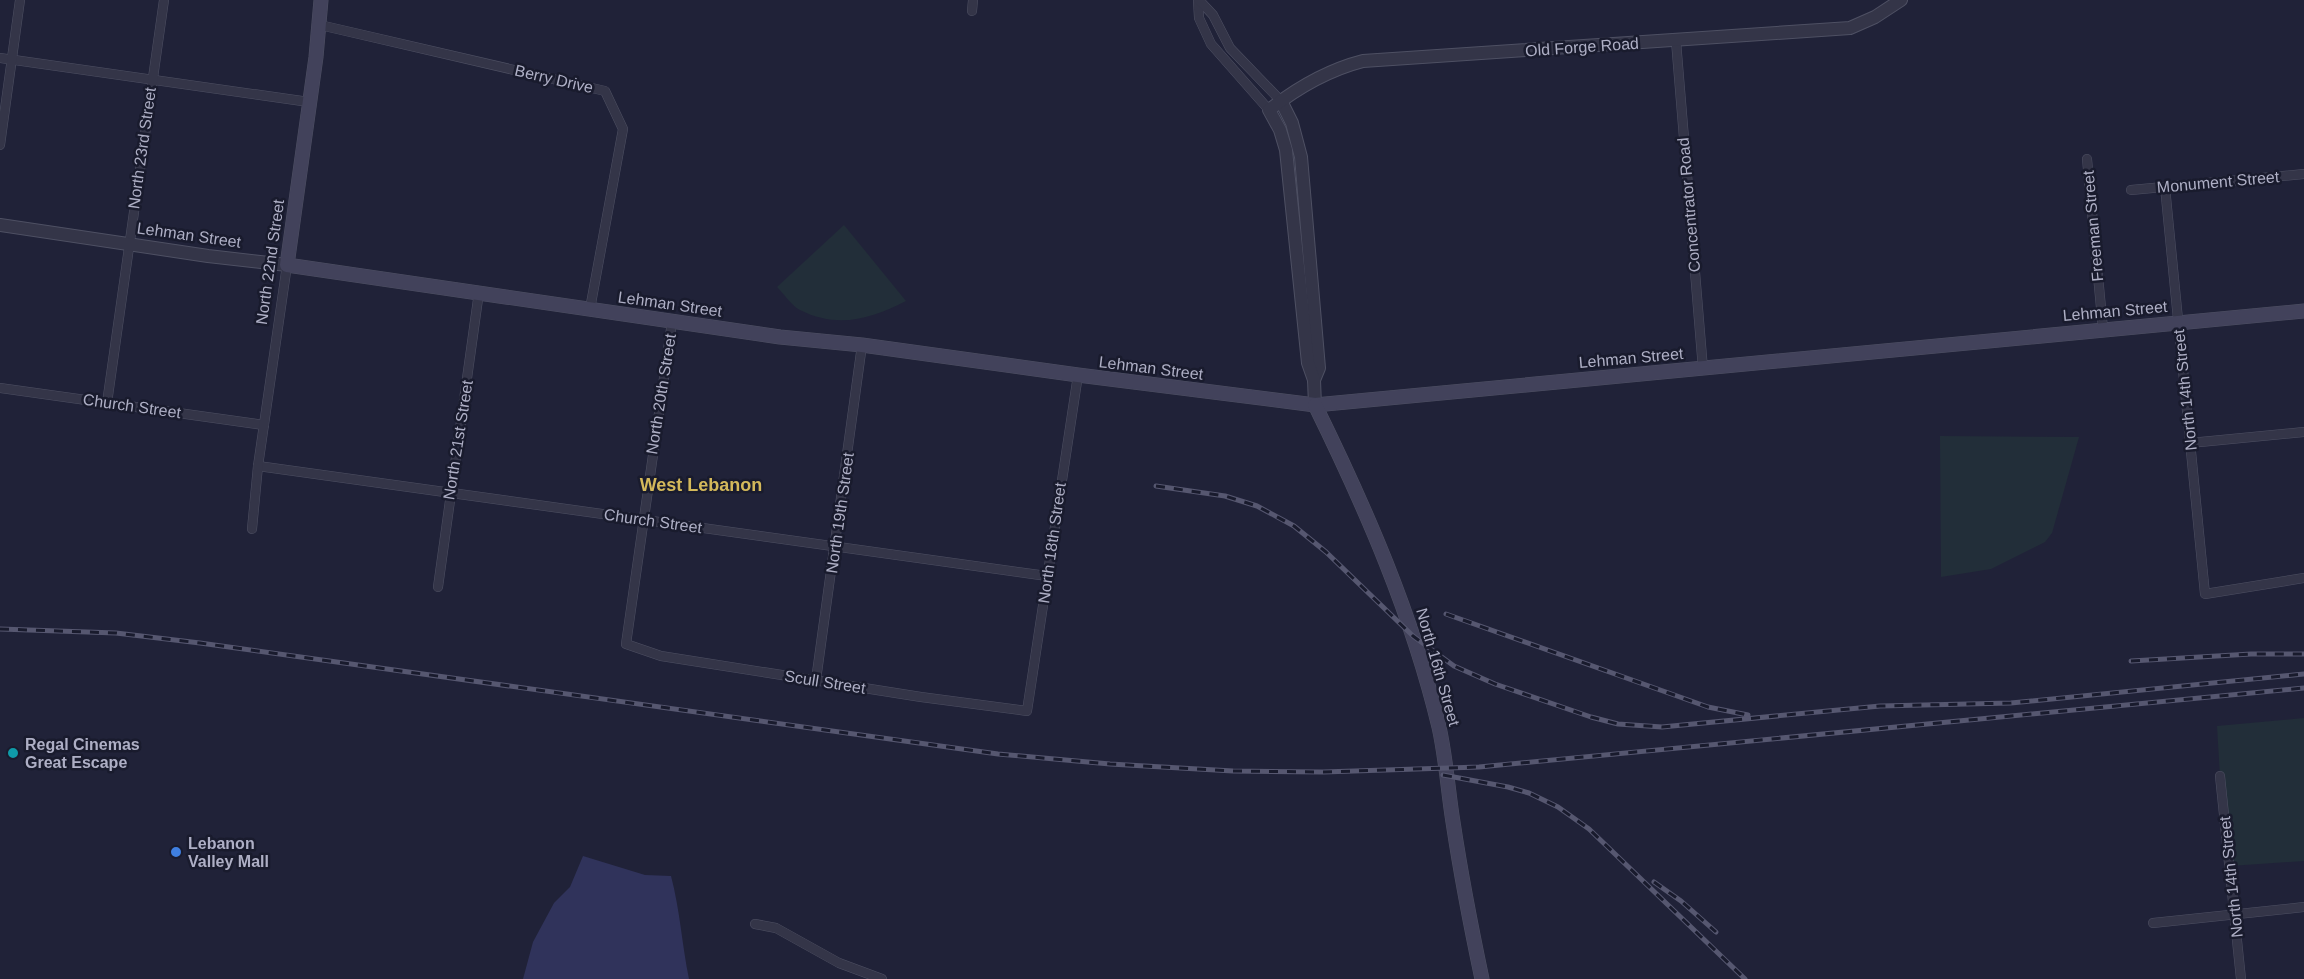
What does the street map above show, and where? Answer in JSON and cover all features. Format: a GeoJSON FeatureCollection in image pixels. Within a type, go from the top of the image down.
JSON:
{"type":"FeatureCollection","features":[{"type":"Feature","properties":{"kind":"main road","name":"North 22nd Street"},"geometry":{"type":"LineString","coordinates":[[287,265],[320,25],[321,0]]}},
{"type":"Feature","properties":{"kind":"main road","name":"Lehman Street"},"geometry":{"type":"LineString","coordinates":[[287,265],[780,337],[862,345],[1315,405],[2304,310]]}},
{"type":"Feature","properties":{"kind":"main road","name":"North 16th Street"},"geometry":{"type":"LineString","coordinates":[[1315,405],[1352,480],[1378,540],[1424,669],[1440,730],[1465,895],[1482,979]]}},
{"type":"Feature","properties":{"kind":"street"},"geometry":{"type":"LineString","coordinates":[[0,145],[20,0]]}},
{"type":"Feature","properties":{"kind":"street","name":"North 23rd Street"},"geometry":{"type":"LineString","coordinates":[[107,403],[164,0]]}},
{"type":"Feature","properties":{"kind":"street"},"geometry":{"type":"LineString","coordinates":[[972,11],[973,0]]}},
{"type":"Feature","properties":{"kind":"street","name":"North 16th Street"},"geometry":{"type":"LineString","coordinates":[[1199,0],[1213,15],[1230,48],[1281,101],[1292,123],[1299,145],[1319,368],[1314,380]]}},
{"type":"Feature","properties":{"kind":"street","name":"North 16th Street"},"geometry":{"type":"LineString","coordinates":[[1199,0],[1199,18],[1211,44],[1269,110],[1280,130],[1286,150],[1308,363],[1314,380],[1315,405]]}},
{"type":"Feature","properties":{"kind":"street","name":"Old Forge Road"},"geometry":{"type":"LineString","coordinates":[[1269,110],[1340,67],[1363,61],[1850,28],[1875,17],[1901,0]]}},
{"type":"Feature","properties":{"kind":"street","name":"Berry Drive"},"geometry":{"type":"LineString","coordinates":[[320,25],[605,91],[623,129],[590,309]]}},
{"type":"Feature","properties":{"kind":"street","name":"Concentrator Road"},"geometry":{"type":"LineString","coordinates":[[1676,41],[1703,369]]}},
{"type":"Feature","properties":{"kind":"street"},"geometry":{"type":"LineString","coordinates":[[0,58],[309,102]]}},
{"type":"Feature","properties":{"kind":"street","name":"Freeman Street"},"geometry":{"type":"LineString","coordinates":[[2087,159],[2103,329]]}},
{"type":"Feature","properties":{"kind":"street","name":"Monument Street"},"geometry":{"type":"LineString","coordinates":[[2131,190],[2304,174]]}},
{"type":"Feature","properties":{"kind":"street","name":"North 14th Street"},"geometry":{"type":"LineString","coordinates":[[2165,187],[2205,594],[2304,578]]}},
{"type":"Feature","properties":{"kind":"street","name":"Lehman Street"},"geometry":{"type":"LineString","coordinates":[[0,225],[208,256],[287,265]]}},
{"type":"Feature","properties":{"kind":"street","name":"North 22nd Street"},"geometry":{"type":"LineString","coordinates":[[252,529],[258,466],[287,265]]}},
{"type":"Feature","properties":{"kind":"street","name":"North 21st Street"},"geometry":{"type":"LineString","coordinates":[[438,587],[449,493],[479,292]]}},
{"type":"Feature","properties":{"kind":"street","name":"North 20th Street"},"geometry":{"type":"LineString","coordinates":[[626,644],[672,322]]}},
{"type":"Feature","properties":{"kind":"street","name":"North 19th Street"},"geometry":{"type":"LineString","coordinates":[[816,680],[862,345]]}},
{"type":"Feature","properties":{"kind":"street","name":"North 18th Street"},"geometry":{"type":"LineString","coordinates":[[1027,711],[1078,375]]}},
{"type":"Feature","properties":{"kind":"street","name":"Church Street"},"geometry":{"type":"LineString","coordinates":[[0,388],[264,425]]}},
{"type":"Feature","properties":{"kind":"street"},"geometry":{"type":"LineString","coordinates":[[2190,443],[2304,432]]}},
{"type":"Feature","properties":{"kind":"street","name":"Church Street"},"geometry":{"type":"LineString","coordinates":[[258,466],[1047,576]]}},
{"type":"Feature","properties":{"kind":"street","name":"Scull Street"},"geometry":{"type":"LineString","coordinates":[[626,644],[661,656],[1027,711]]}},
{"type":"Feature","properties":{"kind":"street","name":"North 14th Street"},"geometry":{"type":"LineString","coordinates":[[2220,776],[2241,979]]}},
{"type":"Feature","properties":{"kind":"street"},"geometry":{"type":"LineString","coordinates":[[2153,923],[2304,907]]}},
{"type":"Feature","properties":{"kind":"street"},"geometry":{"type":"LineString","coordinates":[[755,924],[776,928],[839,963],[882,979]]}},
{"type":"Feature","properties":{"kind":"shaded area"},"geometry":{"type":"Polygon","coordinates":[[[844,225],[906,301],[867,317],[828,319],[800,310],[777,287],[844,225]]]}},
{"type":"Feature","properties":{"kind":"shaded area"},"geometry":{"type":"Polygon","coordinates":[[[1940,436],[2079,437],[2052,533],[2045,542],[1991,569],[1941,577],[1940,436]]]}},
{"type":"Feature","properties":{"kind":"shaded area"},"geometry":{"type":"Polygon","coordinates":[[[2304,718],[2304,861],[2230,866],[2217,726],[2304,718]]]}},
{"type":"Feature","properties":{"kind":"water"},"geometry":{"type":"Polygon","coordinates":[[[583,856],[645,875],[671,876],[689,979],[523,979],[533,942],[554,903],[570,887],[583,856]]]}},
{"type":"Feature","properties":{"kind":"railway"},"geometry":{"type":"LineString","coordinates":[[1156,486],[1225,496],[1257,506],[1294,526],[1326,552],[1413,636],[1454,666],[1495,684],[1618,724],[1662,727],[1880,706],[2011,703],[2304,674]]}},
{"type":"Feature","properties":{"kind":"railway"},"geometry":{"type":"LineString","coordinates":[[1446,614],[1708,707],[1748,715]]}},
{"type":"Feature","properties":{"kind":"railway"},"geometry":{"type":"LineString","coordinates":[[0,629],[116,633],[200,643],[998,754],[1110,764],[1233,771],[1323,772],[1479,767],[2304,688]]}},
{"type":"Feature","properties":{"kind":"railway"},"geometry":{"type":"LineString","coordinates":[[2131,661],[2251,654],[2304,654]]}},
{"type":"Feature","properties":{"kind":"railway"},"geometry":{"type":"LineString","coordinates":[[1443,775],[1508,787],[1529,793],[1558,807],[1589,829],[1745,979]]}},
{"type":"Feature","properties":{"kind":"railway"},"geometry":{"type":"LineString","coordinates":[[1654,882],[1681,901],[1716,932]]}},
{"type":"Feature","properties":{"kind":"place","name":"Regal Cinemas Great Escape"},"geometry":{"type":"Point","coordinates":[13,753]}},
{"type":"Feature","properties":{"kind":"place","name":"Lebanon Valley Mall"},"geometry":{"type":"Point","coordinates":[176,852]}},
{"type":"Feature","properties":{"kind":"district","name":"West Lebanon"},"geometry":{"type":"Point","coordinates":[701,485]}}]}
